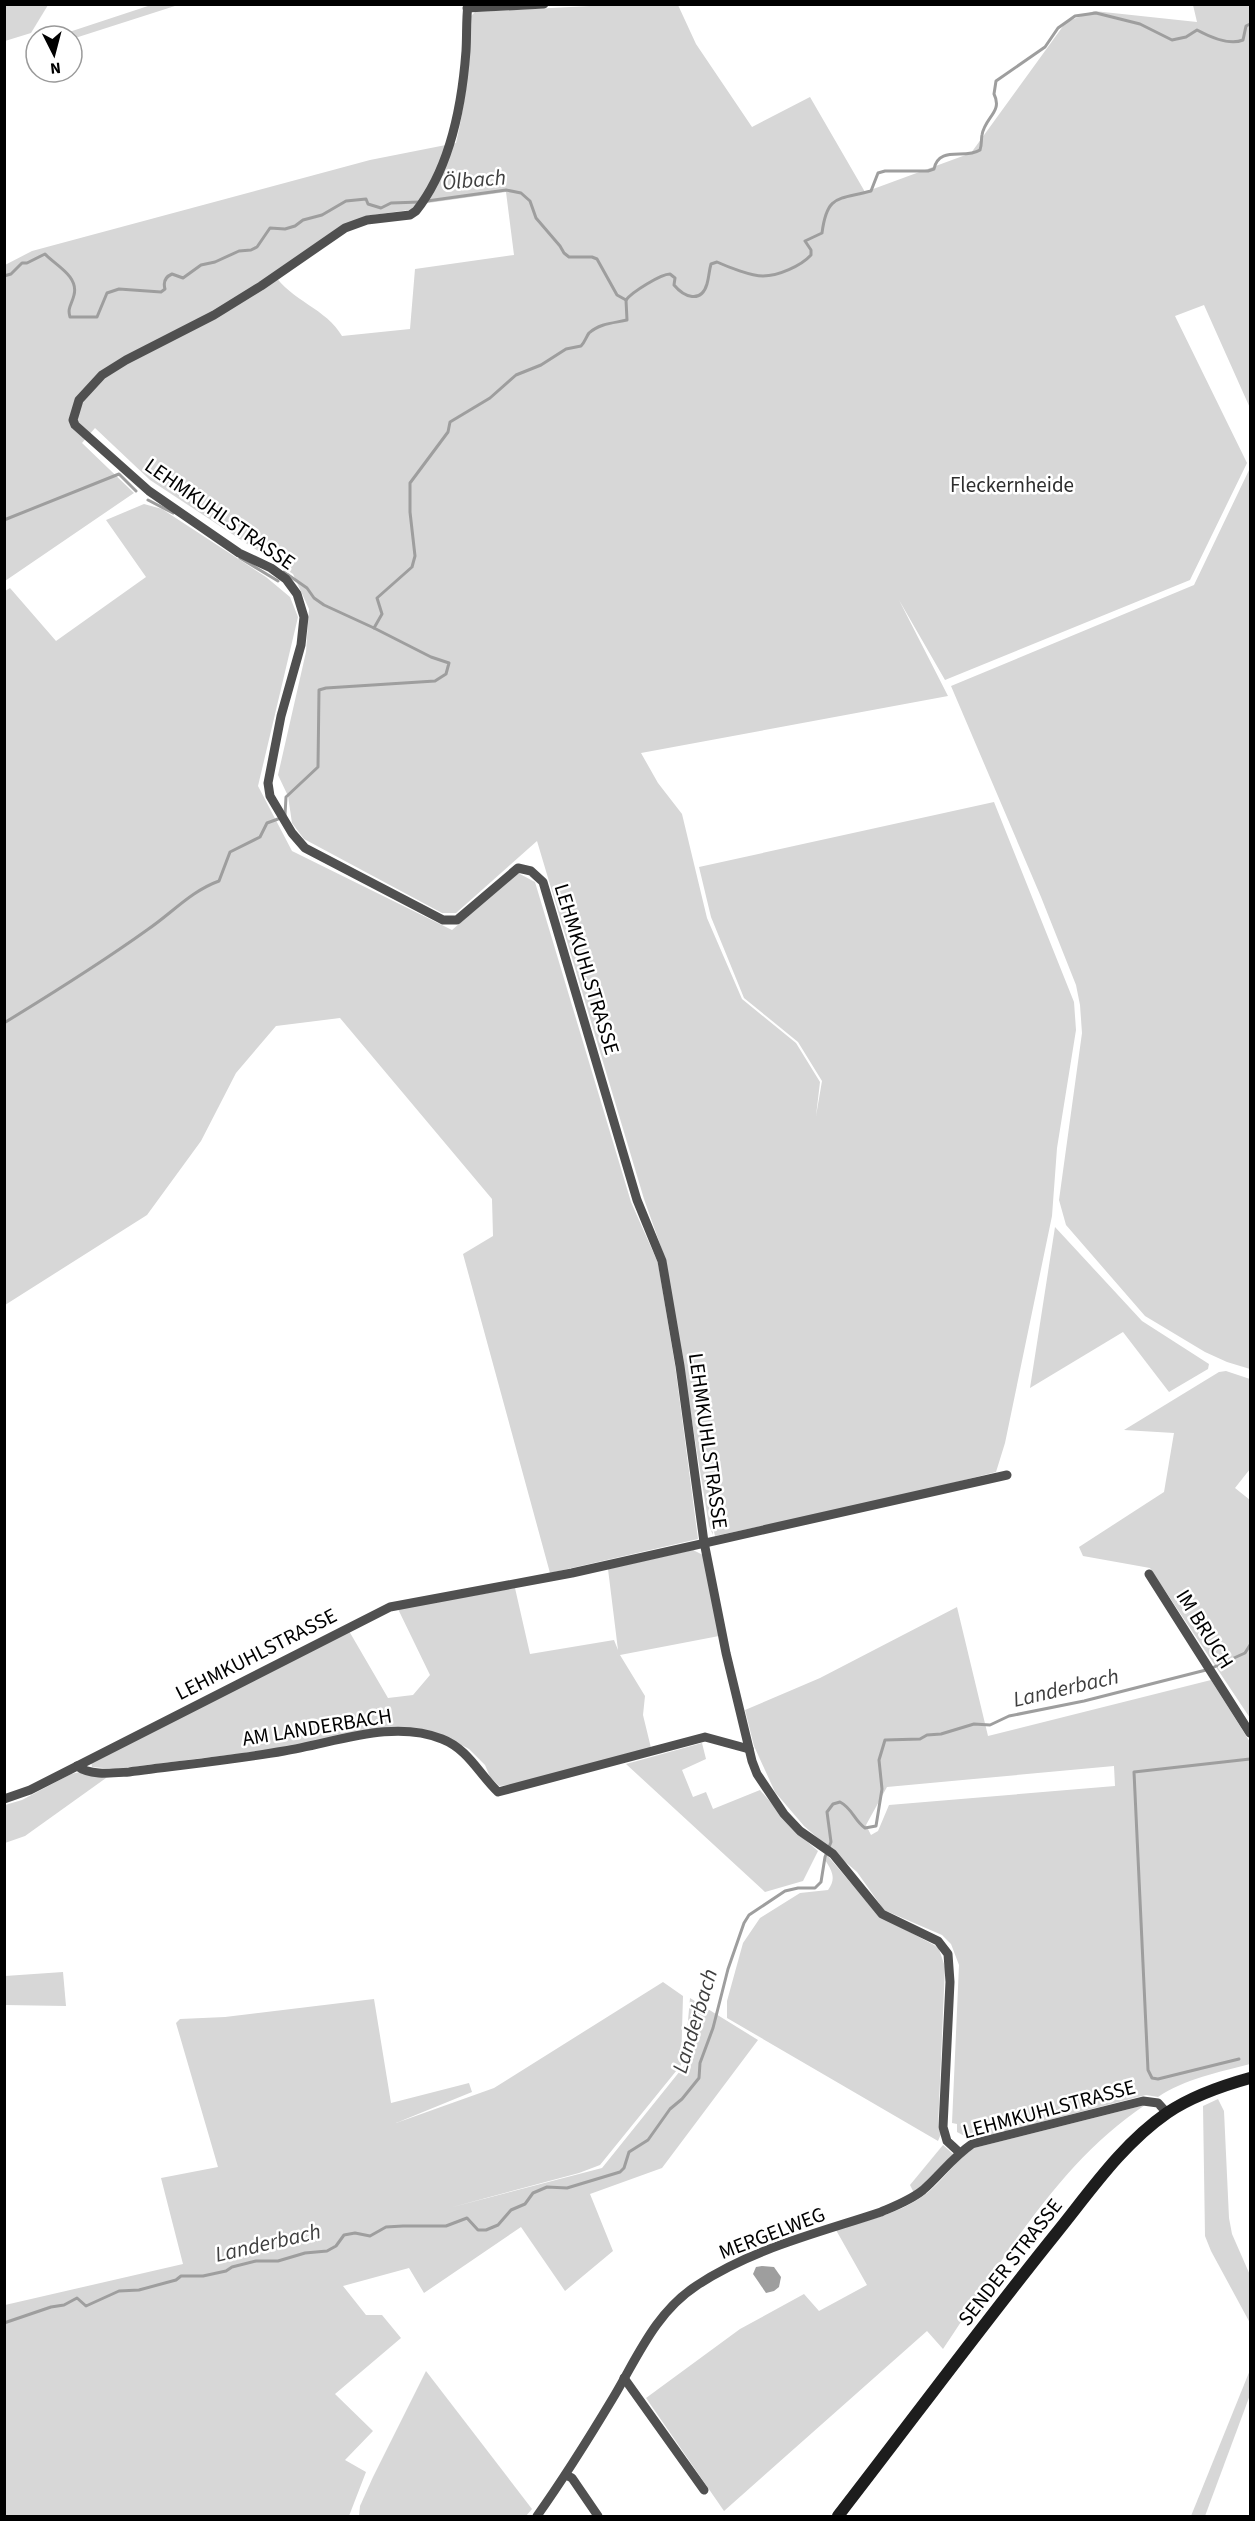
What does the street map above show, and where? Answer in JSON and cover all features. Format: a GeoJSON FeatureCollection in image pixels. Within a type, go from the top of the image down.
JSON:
{"type":"FeatureCollection","features":[{"type":"Feature","properties":{"kind":"main road","name":"SENDER STRASSE"},"geometry":{"type":"LineString","coordinates":[[838,2517],[1093,2188],[1136,2138],[1167,2113],[1220,2087],[1251,2078]]}},
{"type":"Feature","properties":{"kind":"street"},"geometry":{"type":"LineString","coordinates":[[468,6],[544,4]]}},
{"type":"Feature","properties":{"kind":"street","name":"LEHMKUHLSTRASSE"},"geometry":{"type":"LineString","coordinates":[[468,6],[466,52],[459,110],[447,151],[431,190],[419,207],[410,215],[367,220],[345,228],[261,286],[214,315],[126,360],[102,375],[80,400],[73,420],[149,491],[239,554],[271,568],[286,579],[297,594],[304,617],[301,645],[281,716],[268,783],[270,796],[292,833],[305,848],[442,920],[457,920],[518,868],[531,871],[543,882],[637,1200],[662,1261],[680,1366],[704,1542],[749,1749],[757,1774],[770,1795],[800,1831],[833,1854],[882,1914],[938,1941],[948,1954],[950,1982],[943,2127],[947,2141],[960,2153],[972,2144],[1143,2102],[1158,2103],[1167,2113]]}},
{"type":"Feature","properties":{"kind":"street","name":"LEHMKUHLSTRASSE"},"geometry":{"type":"LineString","coordinates":[[4,1799],[30,1790],[390,1607],[572,1573],[1007,1476]]}},
{"type":"Feature","properties":{"kind":"street","name":"IM BRUCH"},"geometry":{"type":"LineString","coordinates":[[1149,1574],[1251,1733]]}},
{"type":"Feature","properties":{"kind":"street","name":"AM LANDERBACH"},"geometry":{"type":"LineString","coordinates":[[77,1766],[81,1769],[105,1773],[129,1772],[284,1751],[374,1733],[408,1731],[436,1737],[459,1749],[470,1758],[498,1792],[705,1737],[749,1749]]}},
{"type":"Feature","properties":{"kind":"street","name":"MERGELWEG"},"geometry":{"type":"LineString","coordinates":[[537,2517],[566,2475],[645,2340],[661,2317],[694,2287],[738,2260],[881,2212],[904,2202],[921,2192],[960,2153]]}},
{"type":"Feature","properties":{"kind":"street"},"geometry":{"type":"LineString","coordinates":[[624,2378],[704,2490]]}},
{"type":"Feature","properties":{"kind":"street"},"geometry":{"type":"LineString","coordinates":[[566,2475],[572,2478],[598,2517]]}},
{"type":"Feature","properties":{"kind":"green space"},"geometry":{"type":"Polygon","coordinates":[[[5,4],[48,5],[36,24],[24,24],[24,35],[5,41],[5,4]]]}},
{"type":"Feature","properties":{"kind":"green space"},"geometry":{"type":"Polygon","coordinates":[[[151,5],[178,5],[84,35],[84,27],[151,5]]]}},
{"type":"Feature","properties":{"kind":"green space","name":"Fleckernheide"},"geometry":{"type":"Polygon","coordinates":[[[609,5],[678,5],[696,44],[752,127],[810,97],[865,192],[971,153],[1066,22],[1094,11],[1197,22],[1193,5],[1250,5],[1250,408],[1204,305],[1175,316],[1247,463],[1190,580],[945,680],[899,600],[948,696],[641,753],[658,783],[682,814],[707,918],[742,999],[796,1043],[820,1082],[816,1116],[822,1081],[798,1042],[744,998],[711,917],[699,867],[994,802],[1074,1002],[1076,1030],[1057,1148],[1052,1216],[1005,1443],[996,1472],[889,1499],[715,1536],[712,1523],[713,1535],[709,1526],[666,1261],[644,1199],[537,841],[456,913],[442,913],[304,839],[292,823],[288,796],[278,775],[306,652],[309,609],[293,574],[150,480],[95,428],[82,443],[134,493],[5,581],[5,265],[32,251],[370,160],[456,143],[467,80],[471,16],[475,12],[609,5]],[[506,192],[428,203],[409,210],[365,216],[274,274],[289,291],[327,319],[342,336],[410,329],[415,269],[514,255],[506,192]]]}},
{"type":"Feature","properties":{"kind":"green space"},"geometry":{"type":"Polygon","coordinates":[[[1250,468],[1250,1369],[1205,1352],[1145,1316],[1066,1225],[1059,1200],[1082,1033],[1076,985],[951,686],[1194,585],[1250,468]]]}},
{"type":"Feature","properties":{"kind":"green space"},"geometry":{"type":"Polygon","coordinates":[[[144,504],[162,509],[266,577],[290,597],[298,617],[258,786],[292,851],[452,930],[518,873],[535,882],[631,1202],[658,1263],[675,1365],[698,1539],[550,1573],[463,1254],[493,1236],[492,1199],[340,1018],[276,1026],[236,1073],[201,1141],[147,1215],[5,1305],[5,591],[10,588],[56,641],[146,577],[106,520],[144,504]]]}},
{"type":"Feature","properties":{"kind":"green space"},"geometry":{"type":"Polygon","coordinates":[[[1055,1227],[1142,1321],[1209,1364],[1208,1369],[1169,1392],[1123,1332],[1030,1388],[1055,1227]]]}},
{"type":"Feature","properties":{"kind":"green space"},"geometry":{"type":"Polygon","coordinates":[[[1226,1371],[1250,1379],[1250,1469],[1235,1488],[1250,1500],[1250,1718],[1150,1568],[1083,1556],[1079,1547],[1164,1492],[1174,1433],[1124,1430],[1219,1372],[1226,1371]]]}},
{"type":"Feature","properties":{"kind":"green space"},"geometry":{"type":"Polygon","coordinates":[[[693,1550],[703,1555],[719,1636],[620,1655],[645,1696],[643,1715],[651,1748],[520,1784],[499,1786],[490,1777],[485,1765],[469,1749],[452,1740],[410,1728],[284,1748],[115,1769],[92,1767],[91,1762],[349,1631],[388,1698],[413,1695],[430,1675],[398,1609],[515,1588],[530,1654],[614,1640],[618,1650],[608,1569],[693,1550]]]}},
{"type":"Feature","properties":{"kind":"green space"},"geometry":{"type":"Polygon","coordinates":[[[957,1607],[988,1736],[1211,1680],[1250,1742],[1250,2064],[1179,2085],[1158,2097],[1146,2095],[972,2140],[957,2132],[957,2124],[952,2123],[959,1965],[951,1944],[942,1935],[884,1910],[857,1872],[804,1826],[775,1792],[754,1746],[745,1710],[820,1678],[957,1607]],[[1114,1766],[887,1787],[866,1825],[871,1835],[878,1831],[889,1805],[1115,1786],[1114,1766]]]}},
{"type":"Feature","properties":{"kind":"green space"},"geometry":{"type":"Polygon","coordinates":[[[702,1743],[706,1759],[682,1770],[693,1797],[706,1792],[713,1809],[760,1790],[797,1833],[818,1851],[803,1881],[765,1892],[626,1764],[702,1743]]]}},
{"type":"Feature","properties":{"kind":"green space"},"geometry":{"type":"Polygon","coordinates":[[[80,1772],[106,1778],[25,1836],[5,1843],[5,1805],[22,1800],[71,1774],[80,1772]]]}},
{"type":"Feature","properties":{"kind":"green space"},"geometry":{"type":"Polygon","coordinates":[[[827,1855],[878,1915],[939,1949],[945,1967],[938,2127],[941,2134],[938,2141],[727,2018],[727,2001],[743,1943],[760,1918],[800,1893],[828,1890],[833,1879],[825,1860],[827,1855]]]}},
{"type":"Feature","properties":{"kind":"green space"},"geometry":{"type":"Polygon","coordinates":[[[63,1972],[66,2006],[5,2005],[5,1976],[63,1972]]]}},
{"type":"Feature","properties":{"kind":"green space"},"geometry":{"type":"Polygon","coordinates":[[[663,1982],[683,1996],[681,2065],[600,2165],[579,2173],[449,2208],[602,2168],[684,2066],[690,1998],[758,2040],[662,2168],[590,2194],[613,2251],[565,2291],[521,2227],[424,2293],[409,2268],[343,2286],[366,2315],[382,2315],[401,2338],[335,2394],[373,2431],[345,2460],[366,2472],[349,2516],[5,2516],[5,2305],[183,2264],[161,2178],[218,2167],[176,2023],[180,2019],[225,2017],[374,1999],[391,2103],[469,2083],[472,2092],[396,2123],[494,2088],[663,1982]]]}},
{"type":"Feature","properties":{"kind":"green space"},"geometry":{"type":"Polygon","coordinates":[[[1218,2099],[1224,2111],[1229,2218],[1232,2234],[1250,2275],[1250,2323],[1205,2236],[1203,2106],[1218,2099]]]}},
{"type":"Feature","properties":{"kind":"green space"},"geometry":{"type":"Polygon","coordinates":[[[1145,2105],[1113,2129],[1058,2185],[1009,2250],[943,2349],[927,2331],[724,2511],[646,2398],[740,2329],[804,2294],[819,2311],[867,2285],[836,2230],[903,2208],[930,2191],[960,2159],[974,2148],[1145,2105]]]}},
{"type":"Feature","properties":{"kind":"green space"},"geometry":{"type":"Polygon","coordinates":[[[943,2145],[953,2154],[914,2193],[910,2185],[943,2145]]]}},
{"type":"Feature","properties":{"kind":"green space"},"geometry":{"type":"Polygon","coordinates":[[[1250,2370],[1250,2395],[1205,2516],[1191,2516],[1250,2370]]]}},
{"type":"Feature","properties":{"kind":"green space"},"geometry":{"type":"Polygon","coordinates":[[[426,2371],[532,2509],[526,2516],[359,2516],[360,2506],[373,2477],[426,2371]]]}},
{"type":"Feature","properties":{"kind":"shaded area"},"geometry":{"type":"Polygon","coordinates":[[[756,2267],[774,2267],[781,2277],[779,2287],[774,2291],[766,2293],[753,2274],[756,2267]]]}},
{"type":"Feature","properties":{"kind":"waterway","name":"Ölbach"},"geometry":{"type":"LineString","coordinates":[[427,201],[506,190],[521,193],[530,201],[536,218],[564,253],[569,257],[597,259],[617,295],[626,300],[647,284],[670,274],[675,278],[674,285],[678,289],[687,295],[697,296],[704,290],[708,281],[711,264],[717,262],[758,276],[769,276],[801,263],[811,255],[811,250],[805,241],[822,233],[824,220],[831,205],[842,198],[871,191],[878,173],[928,171],[934,169],[941,157],[974,153],[980,150],[984,129],[995,110],[996,81],[1045,47],[1058,28],[1075,16],[1096,13],[1140,24],[1172,40],[1186,37],[1197,30],[1220,40],[1238,42],[1243,40],[1246,26],[1250,24]]}},
{"type":"Feature","properties":{"kind":"waterway","name":"Ölbach"},"geometry":{"type":"LineString","coordinates":[[4,276],[11,274],[22,263],[27,263],[45,254],[73,282],[75,288],[69,308],[70,317],[97,317],[107,293],[119,289],[161,292],[165,289],[165,280],[170,275],[183,278],[201,265],[215,262],[239,251],[251,250],[257,247],[270,228],[285,229],[295,226],[303,220],[322,215],[346,201],[366,199],[368,204],[381,208],[391,203],[420,202]]}},
{"type":"Feature","properties":{"kind":"waterway"},"geometry":{"type":"LineString","coordinates":[[284,572],[307,588],[314,598],[324,605],[374,628],[382,614],[377,598],[412,567],[415,556],[410,512],[410,483],[448,432],[450,422],[490,398],[516,375],[541,365],[566,349],[581,346],[593,330],[603,325],[627,320],[626,300]]}},
{"type":"Feature","properties":{"kind":"waterway"},"geometry":{"type":"LineString","coordinates":[[4,520],[119,474],[136,491]]}},
{"type":"Feature","properties":{"kind":"waterway"},"geometry":{"type":"LineString","coordinates":[[148,500],[173,513]]}},
{"type":"Feature","properties":{"kind":"waterway"},"geometry":{"type":"LineString","coordinates":[[240,558],[278,581]]}},
{"type":"Feature","properties":{"kind":"waterway"},"geometry":{"type":"LineString","coordinates":[[285,815],[286,797],[318,767],[319,690],[435,681],[446,674],[449,663],[431,657],[374,628]]}},
{"type":"Feature","properties":{"kind":"waterway"},"geometry":{"type":"LineString","coordinates":[[4,1023],[112,954],[199,891],[219,881],[230,852],[260,837],[267,823],[278,819]]}},
{"type":"Feature","properties":{"kind":"waterway","name":"Landerbach"},"geometry":{"type":"LineString","coordinates":[[1212,1668],[1245,1653],[1250,1645]]}},
{"type":"Feature","properties":{"kind":"waterway","name":"Landerbach"},"geometry":{"type":"LineString","coordinates":[[4,2323],[51,2307],[64,2305],[77,2298],[86,2306],[119,2291],[139,2290],[176,2280],[181,2276],[203,2276],[256,2261],[278,2261],[305,2253],[327,2251],[336,2246],[344,2235],[355,2233],[370,2236],[386,2227],[446,2226],[467,2218],[478,2230],[486,2230],[498,2225],[511,2210],[525,2204],[533,2193],[547,2187],[567,2188],[620,2172],[624,2168],[629,2152],[648,2140],[670,2109],[682,2099],[699,2078],[700,2063],[713,2028],[728,1969],[749,1915],[785,1891],[815,1888],[821,1882],[825,1857],[831,1842],[827,1812],[833,1804],[840,1802],[865,1828],[876,1826],[882,1789],[879,1760],[885,1740],[920,1739],[927,1735],[941,1734],[974,1724],[990,1725],[1009,1716],[1084,1701],[1206,1670]]}},
{"type":"Feature","properties":{"kind":"waterway"},"geometry":{"type":"LineString","coordinates":[[1239,2059],[1158,2079],[1152,2078],[1148,2070],[1134,1772],[1250,1759]]}}]}
